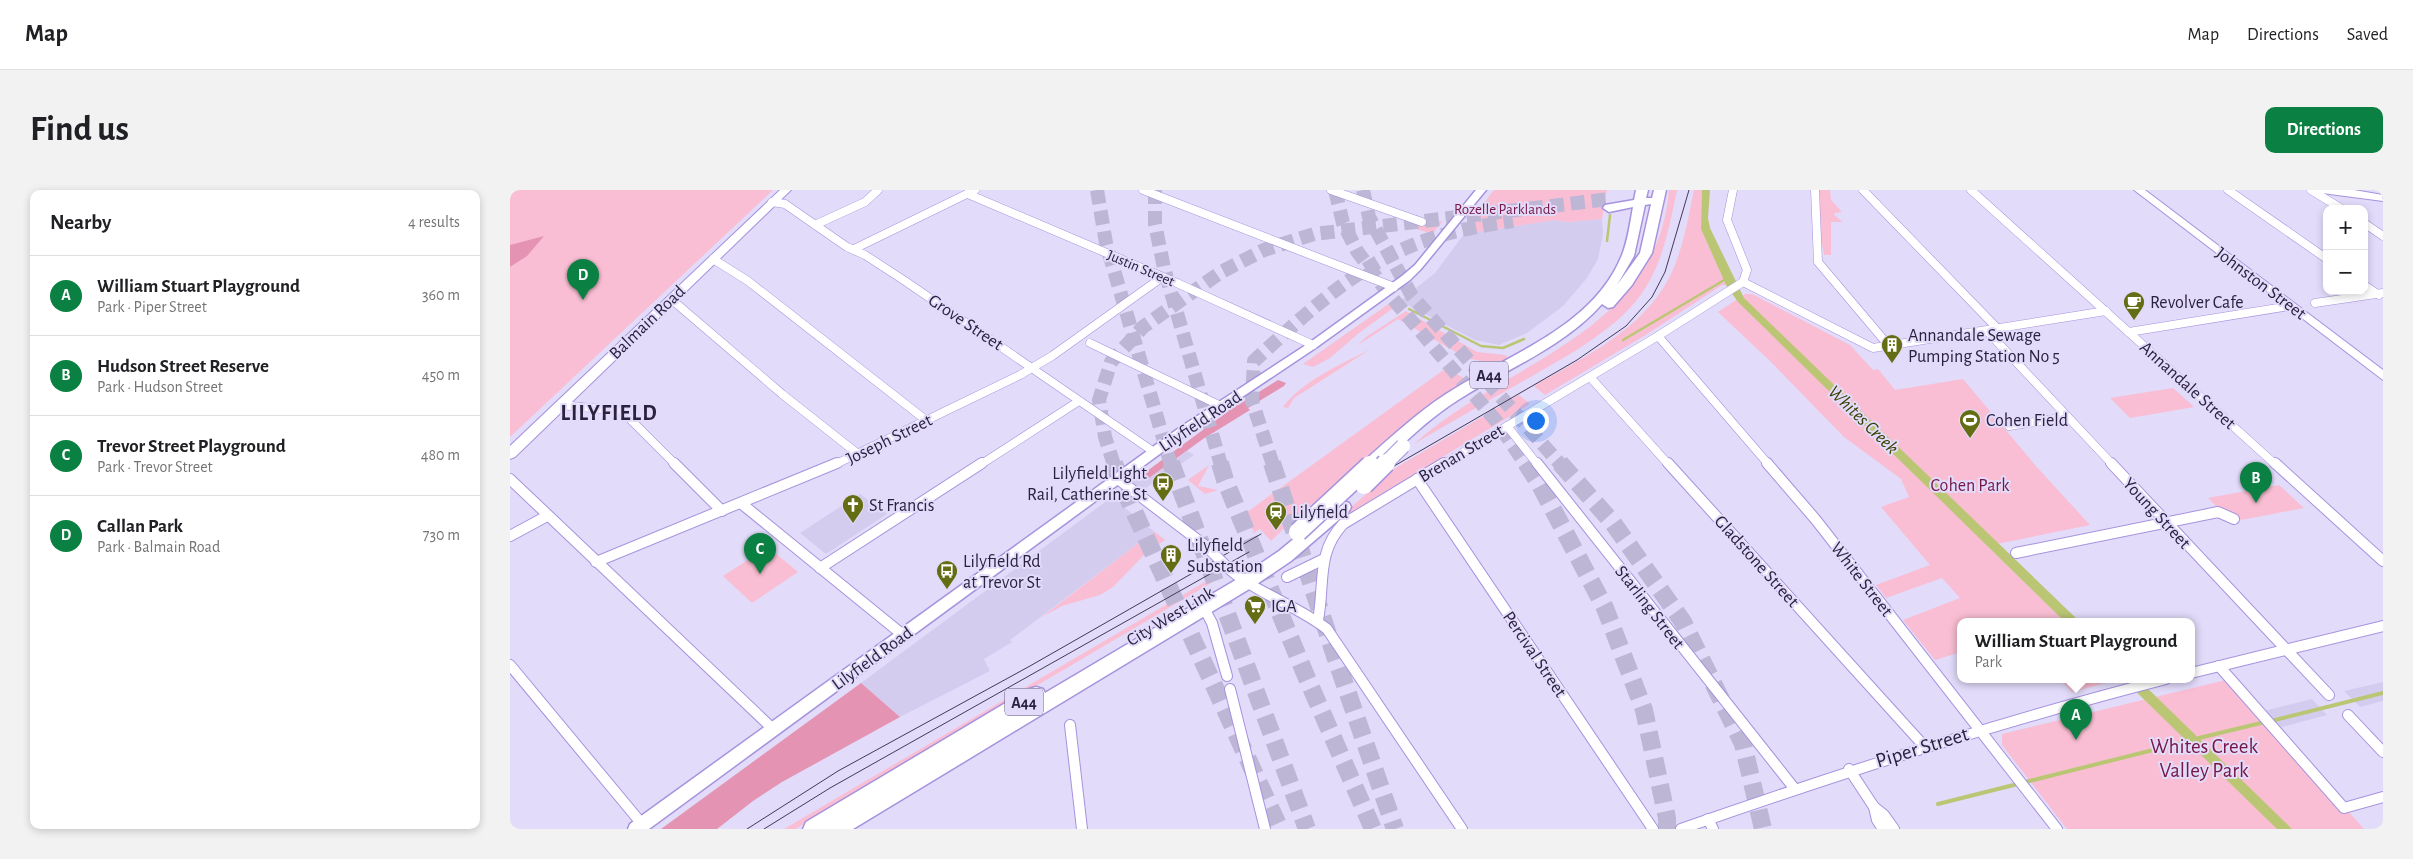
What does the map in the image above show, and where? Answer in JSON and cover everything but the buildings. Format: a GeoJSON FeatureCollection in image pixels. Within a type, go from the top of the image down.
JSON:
{"type":"FeatureCollection","features":[{"type":"Feature","properties":{"kind":"highway"},"geometry":{"type":"LineString","coordinates":[[1610,204],[1650,197]]}},
{"type":"Feature","properties":{"kind":"highway","name":"City West Link"},"geometry":{"type":"LineString","coordinates":[[813,829],[1237,576],[1298,532],[1405,432],[1436,408],[1558,335],[1585,314],[1609,287],[1625,263],[1636,221],[1650,197]]}},
{"type":"Feature","properties":{"kind":"highway","name":"City West Link"},"geometry":{"type":"LineString","coordinates":[[834,829],[1204,608],[1237,576],[1285,556],[1343,507],[1403,446],[1448,410],[1566,339],[1601,311],[1628,282],[1646,253],[1650,197]]}},
{"type":"Feature","properties":{"kind":"highway"},"geometry":{"type":"LineString","coordinates":[[1610,204],[1624,211],[1636,221]]}},
{"type":"Feature","properties":{"kind":"main road","name":"Balmain Road"},"geometry":{"type":"LineString","coordinates":[[510,454],[786,190]]}},
{"type":"Feature","properties":{"kind":"main road","name":"Lilyfield Road"},"geometry":{"type":"LineString","coordinates":[[639,827],[1154,452],[1313,345],[1394,287],[1418,268],[1481,190]]}},
{"type":"Feature","properties":{"kind":"main road","name":"Johnston Street"},"geometry":{"type":"LineString","coordinates":[[2139,190],[2383,376]]}},
{"type":"Feature","properties":{"kind":"main road"},"geometry":{"type":"LineString","coordinates":[[2322,190],[2383,198]]}},
{"type":"Feature","properties":{"kind":"street"},"geometry":{"type":"LineString","coordinates":[[815,225],[864,202],[878,190]]}},
{"type":"Feature","properties":{"kind":"street"},"geometry":{"type":"LineString","coordinates":[[854,250],[976,190]]}},
{"type":"Feature","properties":{"kind":"street"},"geometry":{"type":"LineString","coordinates":[[1143,190],[1394,287]]}},
{"type":"Feature","properties":{"kind":"street"},"geometry":{"type":"LineString","coordinates":[[1331,190],[1422,222]]}},
{"type":"Feature","properties":{"kind":"street"},"geometry":{"type":"LineString","coordinates":[[1733,190],[1727,220],[1747,270],[1741,284],[1872,348],[2106,311]]}},
{"type":"Feature","properties":{"kind":"street"},"geometry":{"type":"LineString","coordinates":[[1815,190],[1818,262],[1889,346]]}},
{"type":"Feature","properties":{"kind":"street"},"geometry":{"type":"LineString","coordinates":[[1863,190],[1998,329]]}},
{"type":"Feature","properties":{"kind":"street","name":"Annandale Street"},"geometry":{"type":"LineString","coordinates":[[1971,190],[2383,561]]}},
{"type":"Feature","properties":{"kind":"street"},"geometry":{"type":"LineString","coordinates":[[2228,190],[2323,256]]}},
{"type":"Feature","properties":{"kind":"street"},"geometry":{"type":"LineString","coordinates":[[2311,190],[2334,204]]}},
{"type":"Feature","properties":{"kind":"street"},"geometry":{"type":"LineString","coordinates":[[2334,204],[2327,195],[2336,191]]}},
{"type":"Feature","properties":{"kind":"street","name":"Justin Street"},"geometry":{"type":"LineString","coordinates":[[968,194],[1313,345]]}},
{"type":"Feature","properties":{"kind":"street","name":"Grove Street"},"geometry":{"type":"LineString","coordinates":[[772,202],[785,204],[847,247],[906,281],[1154,452]]}},
{"type":"Feature","properties":{"kind":"street"},"geometry":{"type":"LineString","coordinates":[[2368,226],[2383,236]]}},
{"type":"Feature","properties":{"kind":"street"},"geometry":{"type":"LineString","coordinates":[[713,259],[722,263],[756,287],[927,421]]}},
{"type":"Feature","properties":{"kind":"street","name":"Joseph Street"},"geometry":{"type":"LineString","coordinates":[[596,562],[742,504],[858,454],[1034,368],[1161,278]]}},
{"type":"Feature","properties":{"kind":"street","name":"Brenan Street"},"geometry":{"type":"LineString","coordinates":[[1318,620],[1322,605],[1322,560],[1327,544],[1338,528],[1741,284]]}},
{"type":"Feature","properties":{"kind":"street"},"geometry":{"type":"LineString","coordinates":[[2368,287],[2381,295]]}},
{"type":"Feature","properties":{"kind":"street"},"geometry":{"type":"LineString","coordinates":[[2315,303],[2381,295]]}},
{"type":"Feature","properties":{"kind":"street"},"geometry":{"type":"LineString","coordinates":[[671,299],[782,394],[858,454]]}},
{"type":"Feature","properties":{"kind":"street"},"geometry":{"type":"LineString","coordinates":[[2129,332],[2290,306]]}},
{"type":"Feature","properties":{"kind":"street","name":"Young Street"},"geometry":{"type":"LineString","coordinates":[[1987,331],[2328,695]]}},
{"type":"Feature","properties":{"kind":"street","name":"White Street"},"geometry":{"type":"LineString","coordinates":[[1658,336],[1816,520],[2057,829]]}},
{"type":"Feature","properties":{"kind":"street"},"geometry":{"type":"LineString","coordinates":[[1090,343],[1221,406]]}},
{"type":"Feature","properties":{"kind":"street","name":"Gladstone Street"},"geometry":{"type":"LineString","coordinates":[[1590,377],[1924,746]]}},
{"type":"Feature","properties":{"kind":"street"},"geometry":{"type":"LineString","coordinates":[[820,568],[1079,401]]}},
{"type":"Feature","properties":{"kind":"street"},"geometry":{"type":"LineString","coordinates":[[561,405],[622,411],[722,511]]}},
{"type":"Feature","properties":{"kind":"street"},"geometry":{"type":"LineString","coordinates":[[2009,426],[2066,417]]}},
{"type":"Feature","properties":{"kind":"street","name":"Starling Street"},"geometry":{"type":"LineString","coordinates":[[1507,426],[1794,788]]}},
{"type":"Feature","properties":{"kind":"street"},"geometry":{"type":"LineString","coordinates":[[1118,479],[1208,547],[1237,576],[1318,620],[1335,639],[1462,829]]}},
{"type":"Feature","properties":{"kind":"street","name":"Percival Street"},"geometry":{"type":"LineString","coordinates":[[1417,479],[1652,829]]}},
{"type":"Feature","properties":{"kind":"street"},"geometry":{"type":"LineString","coordinates":[[510,480],[773,729]]}},
{"type":"Feature","properties":{"kind":"street"},"geometry":{"type":"LineString","coordinates":[[742,504],[903,635]]}},
{"type":"Feature","properties":{"kind":"street"},"geometry":{"type":"LineString","coordinates":[[2016,553],[2218,512],[2234,519]]}},
{"type":"Feature","properties":{"kind":"street"},"geometry":{"type":"LineString","coordinates":[[510,536],[548,516]]}},
{"type":"Feature","properties":{"kind":"street"},"geometry":{"type":"LineString","coordinates":[[1287,577],[1322,560]]}},
{"type":"Feature","properties":{"kind":"street"},"geometry":{"type":"LineString","coordinates":[[1204,608],[1212,623],[1227,676]]}},
{"type":"Feature","properties":{"kind":"street"},"geometry":{"type":"LineString","coordinates":[[2195,672],[2383,626]]}},
{"type":"Feature","properties":{"kind":"street"},"geometry":{"type":"LineString","coordinates":[[510,665],[639,827]]}},
{"type":"Feature","properties":{"kind":"street"},"geometry":{"type":"LineString","coordinates":[[2218,666],[2344,808],[2383,797]]}},
{"type":"Feature","properties":{"kind":"street","name":"Piper Street"},"geometry":{"type":"LineString","coordinates":[[1681,829],[1710,824],[1794,788],[1849,769],[2032,713],[2149,683]]}},
{"type":"Feature","properties":{"kind":"street"},"geometry":{"type":"LineString","coordinates":[[1230,689],[1265,829]]}},
{"type":"Feature","properties":{"kind":"street"},"geometry":{"type":"LineString","coordinates":[[2348,715],[2383,752]]}},
{"type":"Feature","properties":{"kind":"street"},"geometry":{"type":"LineString","coordinates":[[1070,725],[1082,829]]}},
{"type":"Feature","properties":{"kind":"street"},"geometry":{"type":"LineString","coordinates":[[1849,769],[1874,807],[1884,815],[1894,829]]}},
{"type":"Feature","properties":{"kind":"street"},"geometry":{"type":"LineString","coordinates":[[1874,807],[1877,820],[1883,829]]}},
{"type":"Feature","properties":{"kind":"shaded area"},"geometry":{"type":"Polygon","coordinates":[[[1602,219],[1603,234],[1598,259],[1587,278],[1563,306],[1527,333],[1499,345],[1475,340],[1400,301],[1435,273],[1464,234],[1555,220],[1568,222],[1602,219]]]}},
{"type":"Feature","properties":{"kind":"shaded area"},"geometry":{"type":"Polygon","coordinates":[[[544,236],[527,256],[510,267],[510,245],[544,236]]]}},
{"type":"Feature","properties":{"kind":"shaded area"},"geometry":{"type":"Polygon","coordinates":[[[1278,380],[1286,383],[1248,408],[1250,410],[1203,439],[1149,478],[1143,474],[1230,410],[1278,380]]]}},
{"type":"Feature","properties":{"kind":"shaded area"},"geometry":{"type":"Polygon","coordinates":[[[1187,451],[1194,455],[1121,505],[1155,532],[1010,640],[1012,642],[984,659],[990,671],[900,717],[861,683],[1143,474],[1149,478],[1187,451]]]}},
{"type":"Feature","properties":{"kind":"shaded area"},"geometry":{"type":"Polygon","coordinates":[[[860,494],[887,514],[826,554],[800,533],[860,494]]]}},
{"type":"Feature","properties":{"kind":"shaded area"},"geometry":{"type":"Polygon","coordinates":[[[2383,682],[2383,701],[2360,707],[2344,691],[2383,682]]]}},
{"type":"Feature","properties":{"kind":"shaded area"},"geometry":{"type":"Polygon","coordinates":[[[861,683],[900,717],[782,782],[753,801],[717,829],[661,829],[861,683]]]}},
{"type":"Feature","properties":{"kind":"shaded area"},"geometry":{"type":"Polygon","coordinates":[[[2312,699],[2327,715],[2279,728],[2264,711],[2312,699]]]}},
{"type":"Feature","properties":{"kind":"green space"},"geometry":{"type":"Polygon","coordinates":[[[510,190],[773,190],[510,437],[510,190]]]}},
{"type":"Feature","properties":{"kind":"green space","name":"Rozelle Parklands"},"geometry":{"type":"Polygon","coordinates":[[[1494,190],[1607,190],[1602,219],[1568,222],[1555,220],[1464,234],[1466,226],[1494,190]]]}},
{"type":"Feature","properties":{"kind":"green space"},"geometry":{"type":"Polygon","coordinates":[[[1669,190],[1677,190],[1666,240],[1646,287],[1622,316],[1589,342],[1414,444],[1451,415],[1571,340],[1607,312],[1637,279],[1658,239],[1669,190]]]}},
{"type":"Feature","properties":{"kind":"green space"},"geometry":{"type":"Polygon","coordinates":[[[1694,190],[1702,190],[1701,229],[1726,285],[1722,285],[1644,336],[1545,395],[1534,386],[1610,341],[1627,328],[1657,297],[1669,278],[1678,257],[1694,190]]]}},
{"type":"Feature","properties":{"kind":"green space"},"geometry":{"type":"Polygon","coordinates":[[[1819,190],[1830,190],[1831,200],[1842,212],[1835,213],[1834,215],[1843,222],[1831,222],[1831,255],[1824,255],[1820,232],[1819,190]]]}},
{"type":"Feature","properties":{"kind":"green space"},"geometry":{"type":"Polygon","coordinates":[[[1427,216],[1442,222],[1432,234],[1414,228],[1427,216]]]}},
{"type":"Feature","properties":{"kind":"green space","name":"Cohen Park"},"geometry":{"type":"Polygon","coordinates":[[[1745,294],[1752,294],[1850,345],[1873,370],[1878,369],[1895,390],[1963,379],[2035,465],[2090,525],[1987,546],[2061,618],[1957,618],[1957,653],[1935,660],[1903,620],[1960,598],[1942,578],[1886,598],[1876,585],[1930,565],[1881,507],[1909,497],[1901,479],[1844,437],[1770,361],[1718,312],[1745,294]]]}},
{"type":"Feature","properties":{"kind":"green space"},"geometry":{"type":"Polygon","coordinates":[[[1390,303],[1396,306],[1359,333],[1330,358],[1313,367],[1303,364],[1390,303]]]}},
{"type":"Feature","properties":{"kind":"green space"},"geometry":{"type":"Polygon","coordinates":[[[1406,311],[1477,352],[1505,355],[1509,358],[1491,367],[1478,360],[1468,359],[1398,319],[1358,345],[1366,337],[1406,311]]]}},
{"type":"Feature","properties":{"kind":"green space"},"geometry":{"type":"Polygon","coordinates":[[[1369,350],[1294,398],[1288,408],[1283,407],[1311,381],[1369,350]]]}},
{"type":"Feature","properties":{"kind":"green space"},"geometry":{"type":"Polygon","coordinates":[[[1448,369],[1467,380],[1415,415],[1324,498],[1305,508],[1271,541],[1260,529],[1252,534],[1253,529],[1249,528],[1243,531],[1232,523],[1442,371],[1448,369]]]}},
{"type":"Feature","properties":{"kind":"green space"},"geometry":{"type":"Polygon","coordinates":[[[2173,388],[2194,407],[2130,418],[2110,398],[2173,388]]]}},
{"type":"Feature","properties":{"kind":"green space"},"geometry":{"type":"Polygon","coordinates":[[[1519,395],[1530,404],[1350,513],[1322,533],[1365,495],[1382,476],[1519,395]]]}},
{"type":"Feature","properties":{"kind":"green space"},"geometry":{"type":"Polygon","coordinates":[[[1209,465],[1198,486],[1218,490],[1205,494],[1188,480],[1209,465]]]}},
{"type":"Feature","properties":{"kind":"green space"},"geometry":{"type":"Polygon","coordinates":[[[2279,485],[2304,508],[2241,520],[2221,511],[2208,498],[2279,485]]]}},
{"type":"Feature","properties":{"kind":"green space"},"geometry":{"type":"Polygon","coordinates":[[[1155,532],[1165,540],[1146,553],[1113,587],[1100,595],[1062,606],[1042,617],[1140,542],[1155,532]]]}},
{"type":"Feature","properties":{"kind":"green space"},"geometry":{"type":"Polygon","coordinates":[[[768,547],[798,572],[752,603],[723,576],[768,547]]]}},
{"type":"Feature","properties":{"kind":"green space"},"geometry":{"type":"Polygon","coordinates":[[[1215,576],[1218,579],[820,813],[796,829],[784,829],[1215,576]]]}},
{"type":"Feature","properties":{"kind":"green space","name":"Whites Creek Valley Park"},"geometry":{"type":"Polygon","coordinates":[[[2230,679],[2364,829],[2067,829],[2002,745],[2002,734],[2230,679]]]}},
{"type":"Feature","properties":{"kind":"green space"},"geometry":{"type":"Polygon","coordinates":[[[2064,683],[2105,683],[2072,692],[2064,683]]]}},
{"type":"Feature","properties":{"kind":"water","name":"Whites Creek"},"geometry":{"type":"Polygon","coordinates":[[[1702,190],[1710,190],[1708,218],[1710,228],[1744,298],[2076,618],[2061,618],[1738,302],[1726,285],[1701,229],[1702,190]]]}},
{"type":"Feature","properties":{"kind":"water"},"geometry":{"type":"Polygon","coordinates":[[[2127,683],[2142,683],[2292,829],[2277,829],[2127,683]]]}},
{"type":"Feature","properties":{"kind":"waterway"},"geometry":{"type":"LineString","coordinates":[[1607,241],[1610,215]]}},
{"type":"Feature","properties":{"kind":"waterway"},"geometry":{"type":"LineString","coordinates":[[1623,340],[1726,279]]}},
{"type":"Feature","properties":{"kind":"waterway"},"geometry":{"type":"LineString","coordinates":[[1409,309],[1481,346],[1503,348],[1524,339]]}},
{"type":"Feature","properties":{"kind":"waterway"},"geometry":{"type":"LineString","coordinates":[[2271,721],[2383,693]]}},
{"type":"Feature","properties":{"kind":"waterway"},"geometry":{"type":"LineString","coordinates":[[2195,739],[2265,722]]}},
{"type":"Feature","properties":{"kind":"waterway"},"geometry":{"type":"LineString","coordinates":[[1938,804],[2189,741]]}},
{"type":"Feature","properties":{"kind":"tunnel"},"geometry":{"type":"LineString","coordinates":[[1097,190],[1106,243],[1134,337]]}},
{"type":"Feature","properties":{"kind":"tunnel"},"geometry":{"type":"LineString","coordinates":[[1155,190],[1155,224],[1164,268],[1175,305]]}},
{"type":"Feature","properties":{"kind":"tunnel"},"geometry":{"type":"LineString","coordinates":[[1335,190],[1347,230]]}},
{"type":"Feature","properties":{"kind":"tunnel"},"geometry":{"type":"LineString","coordinates":[[1363,190],[1369,217],[1374,227]]}},
{"type":"Feature","properties":{"kind":"tunnel"},"geometry":{"type":"LineString","coordinates":[[1374,227],[1610,199]]}},
{"type":"Feature","properties":{"kind":"tunnel"},"geometry":{"type":"LineString","coordinates":[[1390,256],[1445,234],[1513,221]]}},
{"type":"Feature","properties":{"kind":"tunnel"},"geometry":{"type":"LineString","coordinates":[[1347,230],[1374,227]]}},
{"type":"Feature","properties":{"kind":"tunnel"},"geometry":{"type":"LineString","coordinates":[[1374,227],[1390,256]]}},
{"type":"Feature","properties":{"kind":"tunnel"},"geometry":{"type":"LineString","coordinates":[[1175,305],[1221,272],[1264,250],[1314,234],[1347,230]]}},
{"type":"Feature","properties":{"kind":"tunnel"},"geometry":{"type":"LineString","coordinates":[[1347,230],[1357,251],[1369,267]]}},
{"type":"Feature","properties":{"kind":"tunnel"},"geometry":{"type":"LineString","coordinates":[[1369,267],[1390,256]]}},
{"type":"Feature","properties":{"kind":"tunnel"},"geometry":{"type":"LineString","coordinates":[[1390,256],[1412,296],[1561,465]]}},
{"type":"Feature","properties":{"kind":"tunnel"},"geometry":{"type":"LineString","coordinates":[[1273,465],[1252,401],[1254,361],[1326,298],[1369,267]]}},
{"type":"Feature","properties":{"kind":"tunnel"},"geometry":{"type":"LineString","coordinates":[[1369,267],[1388,293],[1497,422],[1526,465]]}},
{"type":"Feature","properties":{"kind":"tunnel"},"geometry":{"type":"LineString","coordinates":[[1134,337],[1143,327],[1175,305]]}},
{"type":"Feature","properties":{"kind":"tunnel"},"geometry":{"type":"LineString","coordinates":[[1175,305],[1221,465]]}},
{"type":"Feature","properties":{"kind":"tunnel"},"geometry":{"type":"LineString","coordinates":[[1114,465],[1105,437],[1099,400],[1111,362],[1134,337]]}},
{"type":"Feature","properties":{"kind":"tunnel"},"geometry":{"type":"LineString","coordinates":[[1134,337],[1171,465]]}},
{"type":"Feature","properties":{"kind":"tunnel"},"geometry":{"type":"LineString","coordinates":[[1114,463],[1120,481],[1280,829]]}},
{"type":"Feature","properties":{"kind":"tunnel"},"geometry":{"type":"LineString","coordinates":[[1171,463],[1307,829]]}},
{"type":"Feature","properties":{"kind":"tunnel"},"geometry":{"type":"LineString","coordinates":[[1220,463],[1225,480],[1306,676],[1373,829]]}},
{"type":"Feature","properties":{"kind":"tunnel"},"geometry":{"type":"LineString","coordinates":[[1272,463],[1336,659],[1395,829]]}},
{"type":"Feature","properties":{"kind":"tunnel"},"geometry":{"type":"LineString","coordinates":[[1526,463],[1539,483],[1605,608],[1644,710],[1667,818],[1667,829]]}},
{"type":"Feature","properties":{"kind":"tunnel"},"geometry":{"type":"LineString","coordinates":[[1560,463],[1613,523],[1683,622],[1743,744],[1763,829]]}},
{"type":"Feature","properties":{"kind":"tram line"},"geometry":{"type":"LineString","coordinates":[[1389,469],[1577,360],[1626,326],[1652,297],[1665,272],[1689,190]]}},
{"type":"Feature","properties":{"kind":"tram line"},"geometry":{"type":"LineString","coordinates":[[747,829],[838,771],[1030,666],[1261,534]]}},
{"type":"Feature","properties":{"kind":"tram line"},"geometry":{"type":"LineString","coordinates":[[764,829],[830,788],[1249,552]]}},
{"type":"Feature","properties":{"kind":"place","name":"Callan Park"},"geometry":{"type":"Point","coordinates":[583,300]}},
{"type":"Feature","properties":{"kind":"place","name":"Revolver Cafe"},"geometry":{"type":"Point","coordinates":[2134,321]}},
{"type":"Feature","properties":{"kind":"place","name":"Annandale Sewage Pumping Station No 5"},"geometry":{"type":"Point","coordinates":[1892,364]}},
{"type":"Feature","properties":{"kind":"place","name":"Cohen Field"},"geometry":{"type":"Point","coordinates":[1970,439]}},
{"type":"Feature","properties":{"kind":"place","name":"Lilyfield Light Rail, Catherine St"},"geometry":{"type":"Point","coordinates":[1163,502]}},
{"type":"Feature","properties":{"kind":"place","name":"Hudson Street Reserve"},"geometry":{"type":"Point","coordinates":[2256,503]}},
{"type":"Feature","properties":{"kind":"place","name":"St Francis"},"geometry":{"type":"Point","coordinates":[853,524]}},
{"type":"Feature","properties":{"kind":"place","name":"Lilyfield"},"geometry":{"type":"Point","coordinates":[1276,531]}},
{"type":"Feature","properties":{"kind":"place","name":"Trevor Street Playground"},"geometry":{"type":"Point","coordinates":[760,574]}},
{"type":"Feature","properties":{"kind":"place","name":"Lilyfield Substation"},"geometry":{"type":"Point","coordinates":[1171,574]}},
{"type":"Feature","properties":{"kind":"place","name":"Lilyfield Rd at Trevor St"},"geometry":{"type":"Point","coordinates":[947,590]}},
{"type":"Feature","properties":{"kind":"place","name":"IGA"},"geometry":{"type":"Point","coordinates":[1255,625]}},
{"type":"Feature","properties":{"kind":"place","name":"William Stuart Playground"},"geometry":{"type":"Point","coordinates":[2076,740]}},
{"type":"Feature","properties":{"kind":"district","name":"LILYFIELD"},"geometry":{"type":"Point","coordinates":[609,412]}}]}
